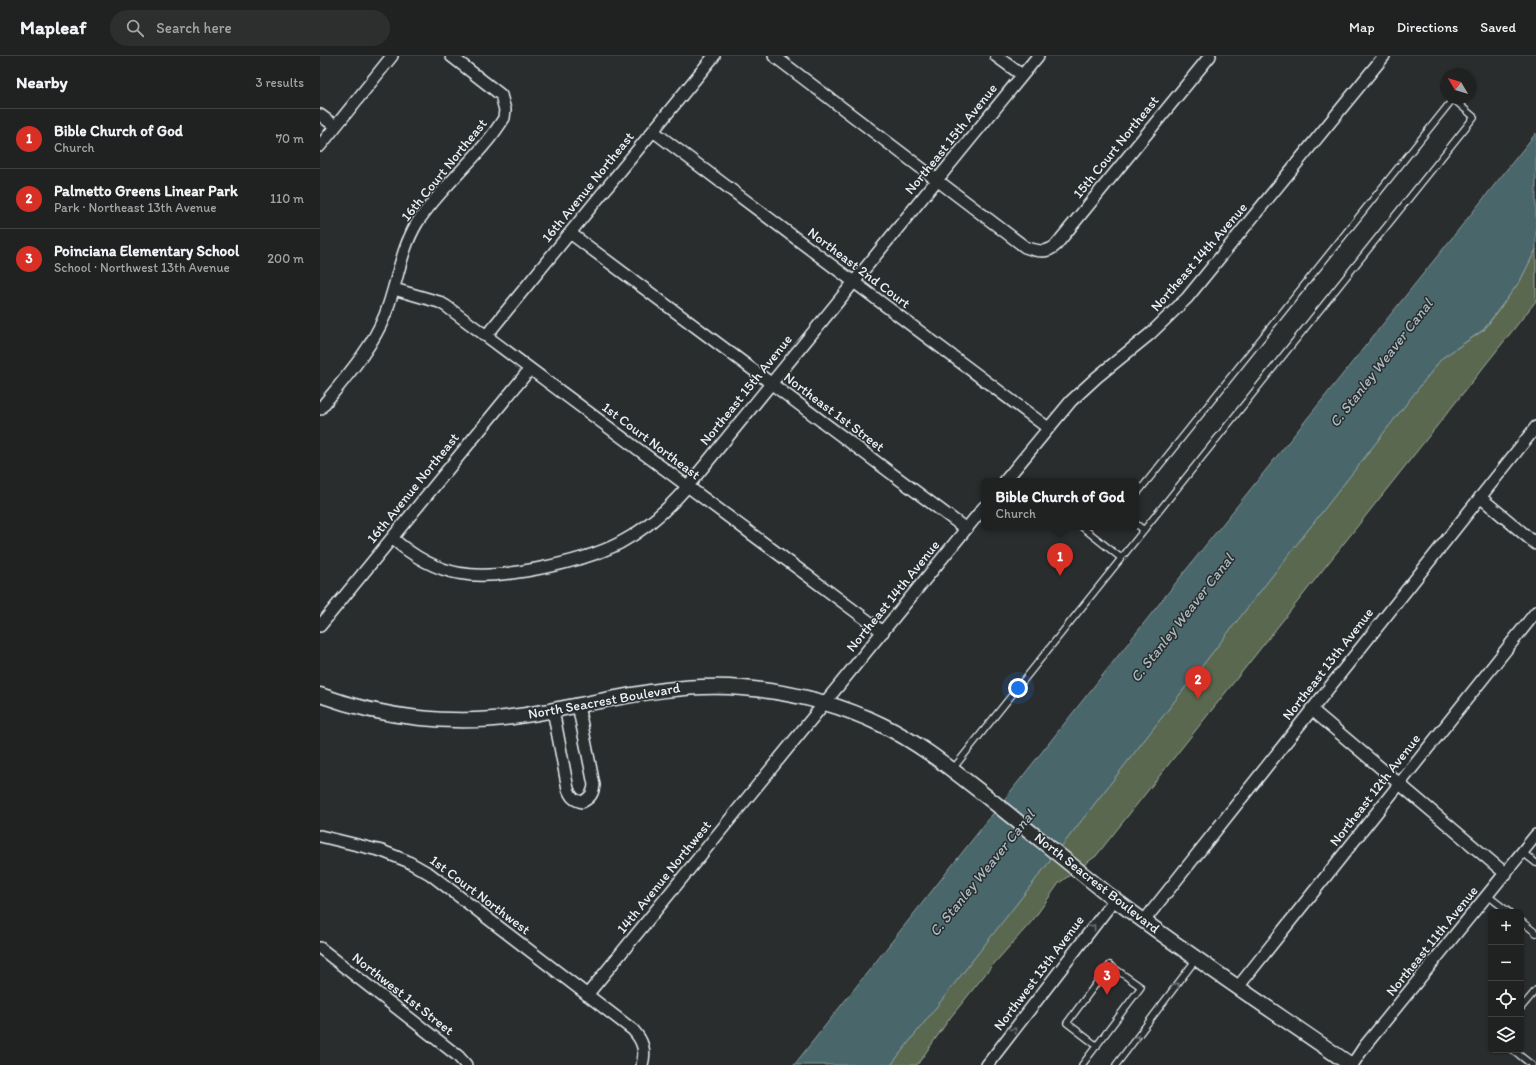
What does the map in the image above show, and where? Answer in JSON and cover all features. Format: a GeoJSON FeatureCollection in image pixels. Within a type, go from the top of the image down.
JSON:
{"type":"FeatureCollection","features":[{"type":"Feature","properties":{"kind":"street"},"geometry":{"type":"LineString","coordinates":[[320,146],[392,56]]}},
{"type":"Feature","properties":{"kind":"street","name":"16th Court Northeast"},"geometry":{"type":"LineString","coordinates":[[320,409],[357,364],[385,316],[403,254],[417,223],[504,118],[505,110],[501,95],[451,56]]}},
{"type":"Feature","properties":{"kind":"street","name":"16th Avenue Northeast"},"geometry":{"type":"LineString","coordinates":[[486,336],[714,56]]}},
{"type":"Feature","properties":{"kind":"street"},"geometry":{"type":"LineString","coordinates":[[774,56],[937,180]]}},
{"type":"Feature","properties":{"kind":"street"},"geometry":{"type":"LineString","coordinates":[[996,56],[1022,75]]}},
{"type":"Feature","properties":{"kind":"street","name":"Northeast 15th Avenue"},"geometry":{"type":"LineString","coordinates":[[392,538],[421,560],[447,571],[477,576],[502,575],[573,562],[620,544],[644,529],[662,514],[687,486],[1038,56]]}},
{"type":"Feature","properties":{"kind":"street","name":"15th Court Northeast"},"geometry":{"type":"LineString","coordinates":[[937,180],[1025,247],[1041,252],[1048,250],[1056,245],[1210,56]]}},
{"type":"Feature","properties":{"kind":"street","name":"Northeast 14th Avenue"},"geometry":{"type":"LineString","coordinates":[[1007,478],[1071,401],[1097,377],[1150,334],[1187,298],[1384,56]]}},
{"type":"Feature","properties":{"kind":"street"},"geometry":{"type":"LineString","coordinates":[[320,114],[335,126]]}},
{"type":"Feature","properties":{"kind":"street","name":"Northeast 2nd Court"},"geometry":{"type":"LineString","coordinates":[[653,131],[1048,428]]}},
{"type":"Feature","properties":{"kind":"street","name":"Northeast 1st Street"},"geometry":{"type":"LineString","coordinates":[[570,233],[966,529]]}},
{"type":"Feature","properties":{"kind":"street","name":"1st Court Northeast"},"geometry":{"type":"LineString","coordinates":[[394,289],[439,302],[883,632]]}},
{"type":"Feature","properties":{"kind":"street","name":"16th Avenue Northeast"},"geometry":{"type":"LineString","coordinates":[[320,626],[530,369]]}},
{"type":"Feature","properties":{"kind":"street","name":"Northeast 13th Avenue"},"geometry":{"type":"LineString","coordinates":[[1144,921],[1536,427]]}},
{"type":"Feature","properties":{"kind":"street"},"geometry":{"type":"LineString","coordinates":[[1480,497],[1536,544]]}},
{"type":"Feature","properties":{"kind":"street","name":"Northeast 14th Avenue"},"geometry":{"type":"LineString","coordinates":[[825,703],[981,511]]}},
{"type":"Feature","properties":{"kind":"street","name":"Northeast 12th Avenue"},"geometry":{"type":"LineString","coordinates":[[1238,987],[1536,612]]}},
{"type":"Feature","properties":{"kind":"street","name":"North Seacrest Boulevard"},"geometry":{"type":"LineString","coordinates":[[320,694],[346,703],[384,713],[448,720],[488,719],[553,710],[647,692],[711,686],[774,692],[825,703],[881,724],[930,754],[1144,921],[1351,1065]]}},
{"type":"Feature","properties":{"kind":"street","name":"14th Avenue Northwest"},"geometry":{"type":"LineString","coordinates":[[587,995],[825,703]]}},
{"type":"Feature","properties":{"kind":"street"},"geometry":{"type":"LineString","coordinates":[[553,710],[568,789],[571,796],[582,802],[589,799],[593,793],[594,785],[578,705]]}},
{"type":"Feature","properties":{"kind":"street"},"geometry":{"type":"LineString","coordinates":[[1312,709],[1506,874]]}},
{"type":"Feature","properties":{"kind":"street","name":"Northeast 11th Avenue"},"geometry":{"type":"LineString","coordinates":[[1351,1065],[1536,835]]}},
{"type":"Feature","properties":{"kind":"street","name":"1st Court Northwest"},"geometry":{"type":"LineString","coordinates":[[320,836],[382,851],[407,861],[430,874],[587,995]]}},
{"type":"Feature","properties":{"kind":"street","name":"Northwest 13th Avenue"},"geometry":{"type":"LineString","coordinates":[[992,1064],[1116,899]]}},
{"type":"Feature","properties":{"kind":"street","name":"Northwest 1st Street"},"geometry":{"type":"LineString","coordinates":[[320,948],[458,1056],[466,1065]]}},
{"type":"Feature","properties":{"kind":"street"},"geometry":{"type":"LineString","coordinates":[[587,995],[638,1036],[644,1050],[642,1065]]}},
{"type":"Feature","properties":{"kind":"lane"},"geometry":{"type":"LineString","coordinates":[[952,770],[1474,117],[1453,99],[1139,491]]}},
{"type":"Feature","properties":{"kind":"lane"},"geometry":{"type":"LineString","coordinates":[[1139,526],[1144,530]]}},
{"type":"Feature","properties":{"kind":"lane"},"geometry":{"type":"LineString","coordinates":[[1086,530],[1121,558]]}},
{"type":"Feature","properties":{"kind":"lane"},"geometry":{"type":"LineString","coordinates":[[1522,852],[1536,863]]}},
{"type":"Feature","properties":{"kind":"lane"},"geometry":{"type":"LineString","coordinates":[[1488,896],[1505,909]]}},
{"type":"Feature","properties":{"kind":"lane"},"geometry":{"type":"LineString","coordinates":[[1524,924],[1536,933]]}},
{"type":"Feature","properties":{"kind":"lane"},"geometry":{"type":"LineString","coordinates":[[1116,1065],[1197,958]]}},
{"type":"Feature","properties":{"kind":"lane"},"geometry":{"type":"LineString","coordinates":[[1082,1065],[1097,1046],[1141,987],[1110,965],[1067,1023],[1097,1046]]}},
{"type":"Feature","properties":{"kind":"lane"},"geometry":{"type":"LineString","coordinates":[[1524,1004],[1536,990]]}},
{"type":"Feature","properties":{"kind":"lane"},"geometry":{"type":"LineString","coordinates":[[1517,1053],[1532,1065]]}},
{"type":"Feature","properties":{"kind":"green space"},"geometry":{"type":"Polygon","coordinates":[[[1536,249],[1536,301],[1096,856],[1059,883],[1033,920],[991,967],[950,1018],[917,1065],[891,1065],[1442,358],[1484,330],[1520,281],[1536,249]]]}},
{"type":"Feature","properties":{"kind":"water","name":"C. Stanley Weaver Canal"},"geometry":{"type":"Polygon","coordinates":[[[1536,133],[1536,249],[1520,281],[1483,330],[1442,358],[891,1065],[794,1065],[1205,546],[1536,133]]]}},
{"type":"Feature","properties":{"kind":"place","name":"Bible Church of God"},"geometry":{"type":"Point","coordinates":[1060,576]}},
{"type":"Feature","properties":{"kind":"place","name":"Palmetto Greens Linear Park"},"geometry":{"type":"Point","coordinates":[1198,699]}},
{"type":"Feature","properties":{"kind":"place","name":"Poinciana Elementary School"},"geometry":{"type":"Point","coordinates":[1107,995]}}]}
